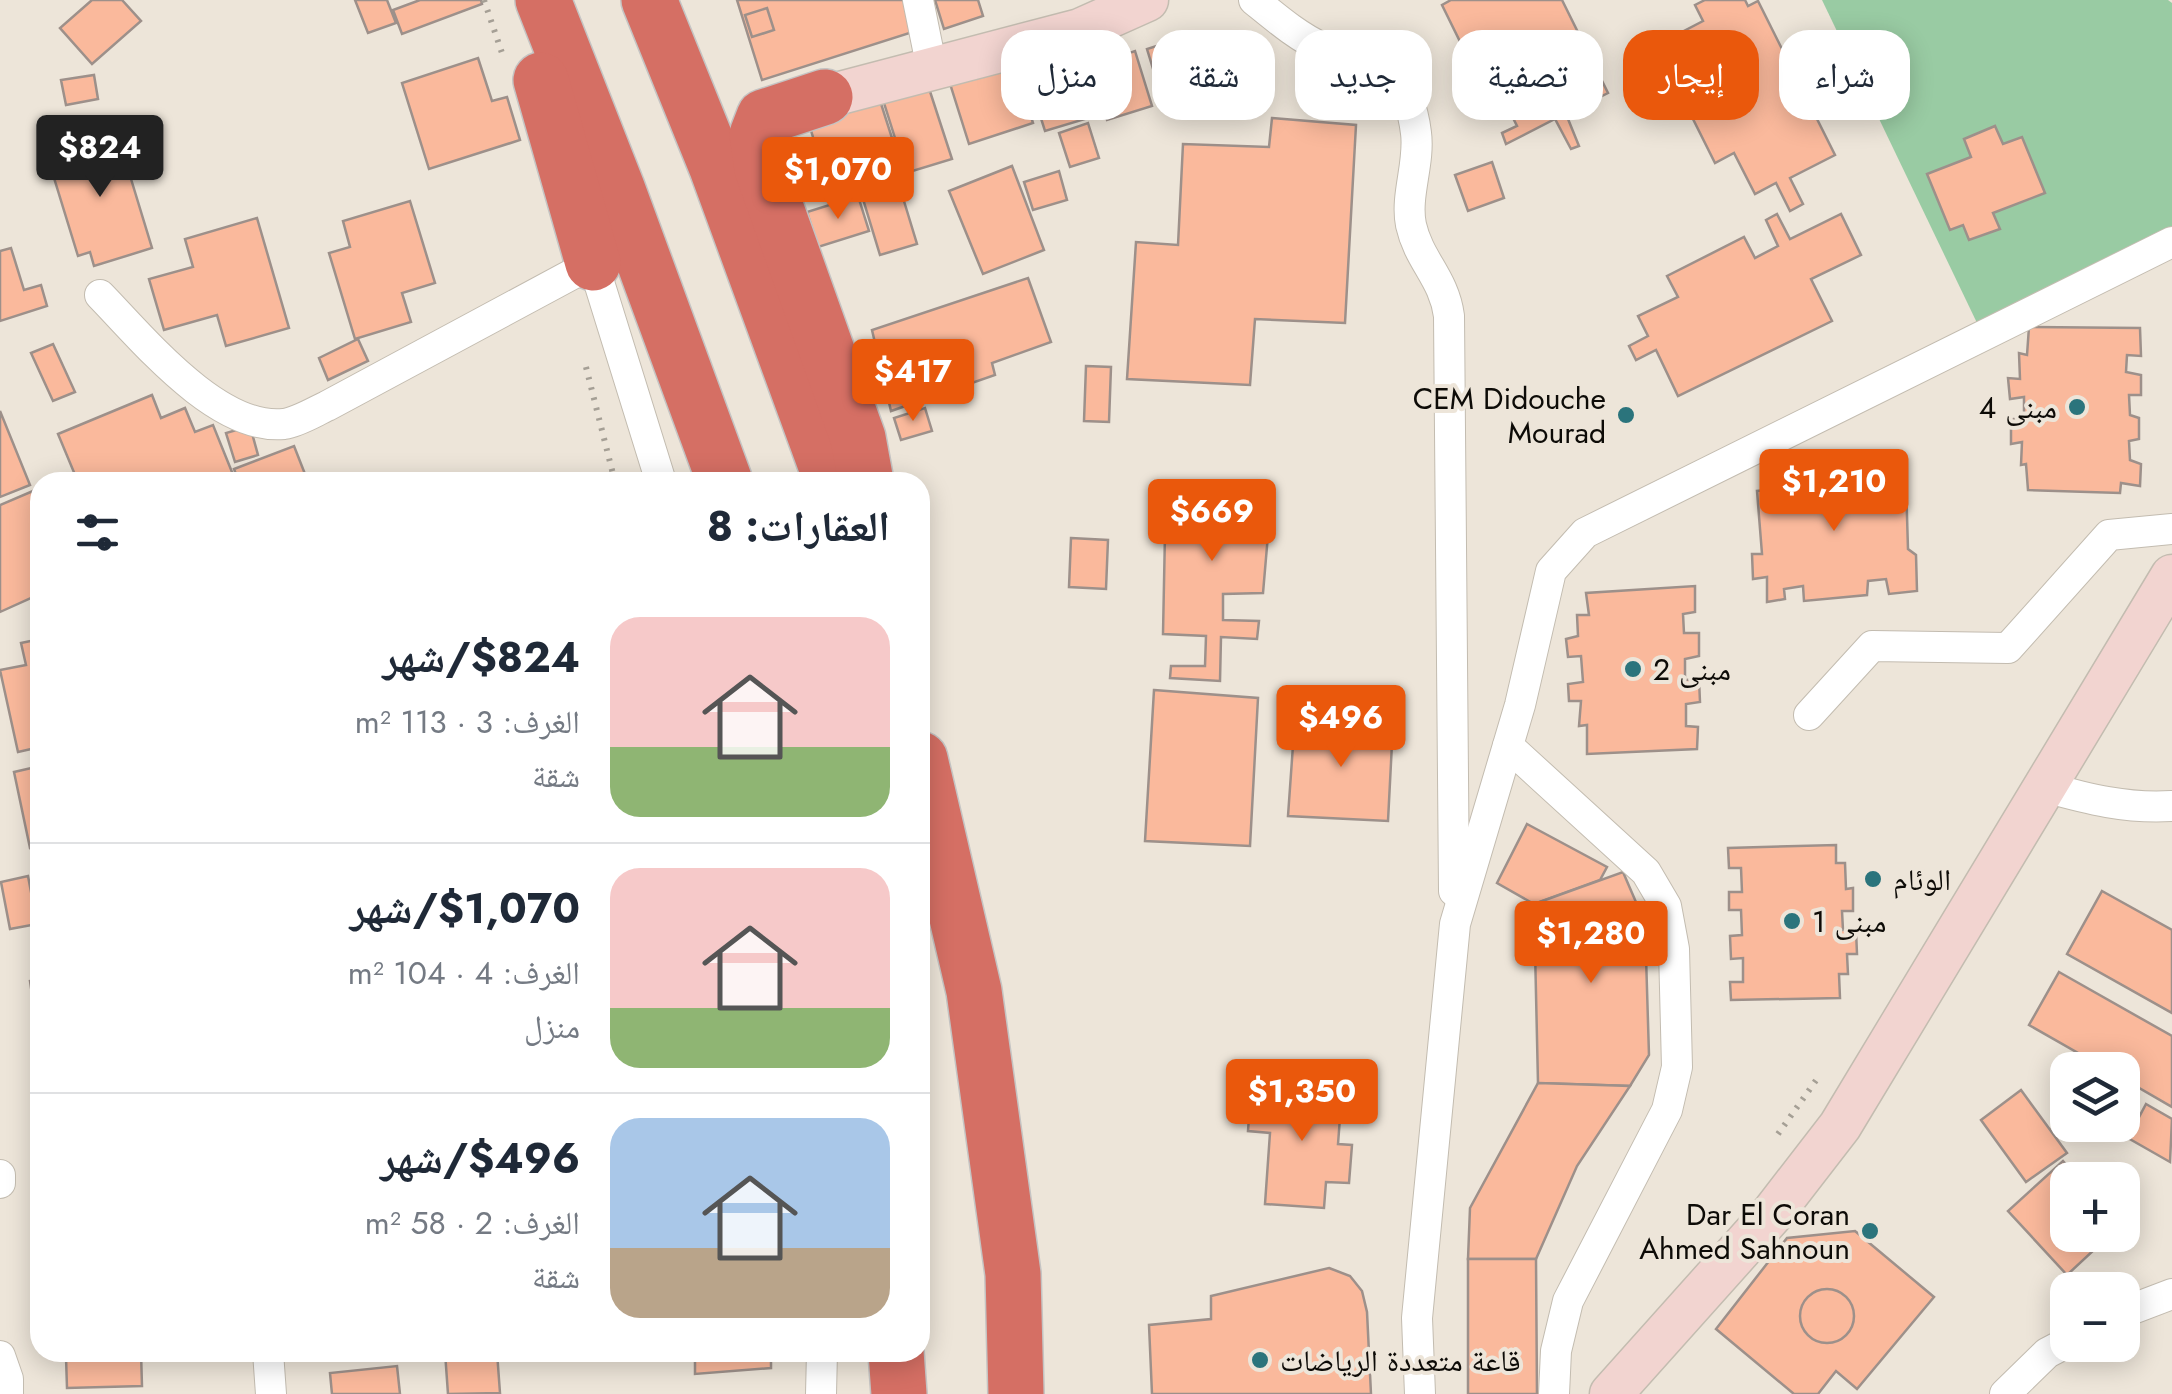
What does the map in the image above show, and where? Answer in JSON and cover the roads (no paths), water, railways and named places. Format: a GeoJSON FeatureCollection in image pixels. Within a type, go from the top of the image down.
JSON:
{"type":"FeatureCollection","features":[{"type":"Feature","properties":{"kind":"highway"},"geometry":{"type":"LineString","coordinates":[[519,0],[593,263]]}},
{"type":"Feature","properties":{"kind":"highway"},"geometry":{"type":"LineString","coordinates":[[543,0],[618,188],[721,472]]}},
{"type":"Feature","properties":{"kind":"highway"},"geometry":{"type":"LineString","coordinates":[[649,0],[717,168],[828,472]]}},
{"type":"Feature","properties":{"kind":"highway"},"geometry":{"type":"LineString","coordinates":[[825,97],[764,117],[757,135],[762,169],[858,438],[864,472]]}},
{"type":"Feature","properties":{"kind":"highway"},"geometry":{"type":"LineString","coordinates":[[930,802],[974,990],[1013,1274],[1016,1394]]}},
{"type":"Feature","properties":{"kind":"highway"},"geometry":{"type":"LineString","coordinates":[[896,1362],[898,1394]]}},
{"type":"Feature","properties":{"kind":"street"},"geometry":{"type":"LineString","coordinates":[[918,0],[932,69]]}},
{"type":"Feature","properties":{"kind":"street"},"geometry":{"type":"LineString","coordinates":[[825,97],[1080,30],[1147,0]]}},
{"type":"Feature","properties":{"kind":"street"},"geometry":{"type":"LineString","coordinates":[[1254,0],[1322,47],[1365,60],[1396,80],[1412,105],[1417,138],[1410,221],[1418,249],[1446,294],[1449,316],[1454,924],[1418,1318],[1420,1394]]}},
{"type":"Feature","properties":{"kind":"street"},"geometry":{"type":"LineString","coordinates":[[1454,924],[1508,746],[1551,571],[1585,533],[2172,242]]}},
{"type":"Feature","properties":{"kind":"street"},"geometry":{"type":"LineString","coordinates":[[100,294],[210,399],[248,420],[286,424],[327,406],[593,263],[658,472]]}},
{"type":"Feature","properties":{"kind":"street"},"geometry":{"type":"LineString","coordinates":[[1810,715],[1872,646],[2008,648],[2109,535],[2172,528]]}},
{"type":"Feature","properties":{"kind":"street"},"geometry":{"type":"LineString","coordinates":[[1611,1394],[1772,1214],[1840,1126],[2172,576]]}},
{"type":"Feature","properties":{"kind":"street"},"geometry":{"type":"LineString","coordinates":[[1508,746],[1646,872],[1666,906],[1674,949],[1677,1067],[1667,1110],[1568,1301],[1556,1351],[1554,1394]]}},
{"type":"Feature","properties":{"kind":"street"},"geometry":{"type":"LineString","coordinates":[[2046,787],[2139,808],[2172,806]]}},
{"type":"Feature","properties":{"kind":"street"},"geometry":{"type":"LineString","coordinates":[[2140,1306],[2172,1294]]}},
{"type":"Feature","properties":{"kind":"street"},"geometry":{"type":"LineString","coordinates":[[2006,1394],[2050,1351]]}},
{"type":"Feature","properties":{"kind":"street"},"geometry":{"type":"LineString","coordinates":[[0,1356],[8,1394]]}},
{"type":"Feature","properties":{"kind":"street"},"geometry":{"type":"LineString","coordinates":[[269,1362],[272,1394]]}},
{"type":"Feature","properties":{"kind":"street"},"geometry":{"type":"LineString","coordinates":[[821,1394],[822,1362]]}},
{"type":"Feature","properties":{"kind":"place","name":"مبنى 4"},"geometry":{"type":"Point","coordinates":[2077,407]}},
{"type":"Feature","properties":{"kind":"place","name":"CEM Didouche Mourad"},"geometry":{"type":"Point","coordinates":[1626,415]}},
{"type":"Feature","properties":{"kind":"place","name":"مبنى 2"},"geometry":{"type":"Point","coordinates":[1633,669]}},
{"type":"Feature","properties":{"kind":"place","name":"الوئام"},"geometry":{"type":"Point","coordinates":[1873,879]}},
{"type":"Feature","properties":{"kind":"place","name":"مبنى 1"},"geometry":{"type":"Point","coordinates":[1792,921]}},
{"type":"Feature","properties":{"kind":"place","name":"Dar El Coran Ahmed Sahnoun"},"geometry":{"type":"Point","coordinates":[1870,1231]}},
{"type":"Feature","properties":{"kind":"place","name":"قاعة متعددة الرياضات"},"geometry":{"type":"Point","coordinates":[1260,1360]}}]}
